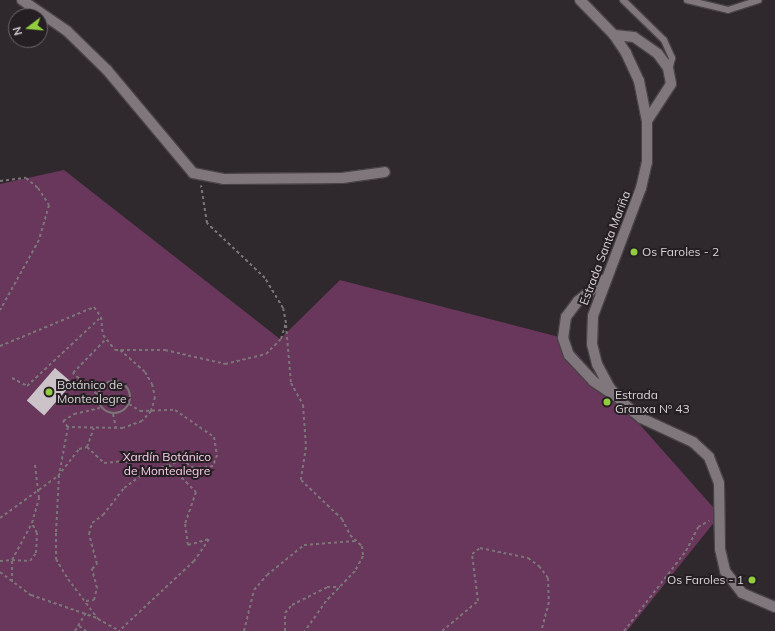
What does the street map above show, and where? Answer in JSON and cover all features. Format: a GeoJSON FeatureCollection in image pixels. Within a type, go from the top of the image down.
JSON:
{"type":"FeatureCollection","features":[{"type":"Feature","properties":{"kind":"main road"},"geometry":{"type":"LineString","coordinates":[[22,0],[68,31],[144,112],[181,160],[193,173],[223,179],[342,178],[385,172]]}},
{"type":"Feature","properties":{"kind":"main road","name":"Estrada Santa Mariña"},"geometry":{"type":"LineString","coordinates":[[580,0],[614,35],[639,81],[648,121],[647,162],[641,188],[605,279],[593,316],[592,344],[600,372],[617,397],[641,418],[692,442],[709,457],[719,483],[720,549],[725,571],[742,593],[775,607]]}},
{"type":"Feature","properties":{"kind":"main road"},"geometry":{"type":"LineString","coordinates":[[614,35],[634,37],[646,45],[658,54],[669,73],[671,84],[648,121]]}},
{"type":"Feature","properties":{"kind":"main road"},"geometry":{"type":"LineString","coordinates":[[605,279],[578,301],[566,317],[563,338],[569,355],[593,381],[617,397]]}},
{"type":"Feature","properties":{"kind":"lane"},"geometry":{"type":"LineString","coordinates":[[623,0],[664,40],[672,58],[669,73]]}},
{"type":"Feature","properties":{"kind":"lane"},"geometry":{"type":"LineString","coordinates":[[687,0],[728,10],[758,0]]}},
{"type":"Feature","properties":{"kind":"path"},"geometry":{"type":"LineString","coordinates":[[200,174],[207,223],[264,278],[283,308],[286,323],[290,383],[303,406],[306,447],[301,480],[342,519],[356,541],[362,546],[363,556],[356,571],[340,587],[306,631]]}},
{"type":"Feature","properties":{"kind":"path"},"geometry":{"type":"LineString","coordinates":[[0,181],[26,178],[38,188],[49,205],[39,240],[0,310]]}},
{"type":"Feature","properties":{"kind":"path"},"geometry":{"type":"LineString","coordinates":[[0,346],[94,307],[101,317],[106,339],[115,350],[165,350],[225,364],[246,361],[266,354],[281,339],[286,323]]}},
{"type":"Feature","properties":{"kind":"path"},"geometry":{"type":"LineString","coordinates":[[12,378],[27,386],[101,317]]}},
{"type":"Feature","properties":{"kind":"path"},"geometry":{"type":"LineString","coordinates":[[101,408],[97,394],[73,373],[106,339]]}},
{"type":"Feature","properties":{"kind":"path"},"geometry":{"type":"LineString","coordinates":[[97,394],[103,385],[118,381],[129,392],[129,404],[123,411],[113,414],[101,408],[74,414],[62,421],[68,427],[116,428],[142,421],[151,411],[155,397],[152,384],[145,372],[120,350]]}},
{"type":"Feature","properties":{"kind":"path"},"geometry":{"type":"LineString","coordinates":[[86,601],[94,600],[97,588],[92,569],[97,564],[90,534],[92,523],[103,515],[124,488],[144,474],[181,460],[194,468],[213,466],[217,455],[214,437],[184,413],[175,410],[140,411],[129,404]]}},
{"type":"Feature","properties":{"kind":"path"},"geometry":{"type":"LineString","coordinates":[[113,414],[116,428]]}},
{"type":"Feature","properties":{"kind":"path"},"geometry":{"type":"LineString","coordinates":[[68,427],[59,475],[56,559],[98,619]]}},
{"type":"Feature","properties":{"kind":"path"},"geometry":{"type":"LineString","coordinates":[[87,447],[94,428]]}},
{"type":"Feature","properties":{"kind":"path"},"geometry":{"type":"LineString","coordinates":[[87,447],[104,463],[124,461],[144,474]]}},
{"type":"Feature","properties":{"kind":"path"},"geometry":{"type":"LineString","coordinates":[[0,518],[59,475],[79,449],[87,447]]}},
{"type":"Feature","properties":{"kind":"path"},"geometry":{"type":"LineString","coordinates":[[12,582],[12,560],[32,523],[38,489],[35,463]]}},
{"type":"Feature","properties":{"kind":"path"},"geometry":{"type":"LineString","coordinates":[[0,572],[12,582],[56,606],[86,613],[119,631],[194,561],[209,538],[188,545],[185,524],[196,492],[170,465]]}},
{"type":"Feature","properties":{"kind":"path"},"geometry":{"type":"LineString","coordinates":[[624,631],[679,562],[698,527],[720,515]]}},
{"type":"Feature","properties":{"kind":"path"},"geometry":{"type":"LineString","coordinates":[[0,561],[30,561],[36,553],[37,533],[32,523]]}},
{"type":"Feature","properties":{"kind":"path"},"geometry":{"type":"LineString","coordinates":[[244,631],[254,590],[304,545],[356,541]]}},
{"type":"Feature","properties":{"kind":"path"},"geometry":{"type":"LineString","coordinates":[[442,631],[478,601],[472,554],[480,548],[528,558],[539,566],[548,578],[549,602],[541,631]]}},
{"type":"Feature","properties":{"kind":"path"},"geometry":{"type":"LineString","coordinates":[[285,631],[285,613],[292,604],[327,587],[340,587]]}},
{"type":"Feature","properties":{"kind":"path"},"geometry":{"type":"LineString","coordinates":[[75,631],[86,613]]}},
{"type":"Feature","properties":{"kind":"path"},"geometry":{"type":"LineString","coordinates":[[79,626],[86,631]]}},
{"type":"Feature","properties":{"kind":"green space","name":"Xardín Botánico de Montealegre"},"geometry":{"type":"Polygon","coordinates":[[[64,170],[280,339],[340,280],[563,338],[720,515],[627,631],[0,631],[0,184],[64,170]]]}},
{"type":"Feature","properties":{"kind":"building","name":"Botánico de Montealegre"},"geometry":{"type":"Polygon","coordinates":[[[55,368],[72,383],[44,416],[27,400],[55,368]]]}},
{"type":"Feature","properties":{"kind":"place","name":"Os Faroles - 2"},"geometry":{"type":"Point","coordinates":[634,252]}},
{"type":"Feature","properties":{"kind":"place","name":"Botánico de Montealegre"},"geometry":{"type":"Point","coordinates":[49,392]}},
{"type":"Feature","properties":{"kind":"place","name":"Estrada Granxa Nº 43"},"geometry":{"type":"Point","coordinates":[607,402]}},
{"type":"Feature","properties":{"kind":"place","name":"Os Faroles - 1"},"geometry":{"type":"Point","coordinates":[752,580]}}]}
